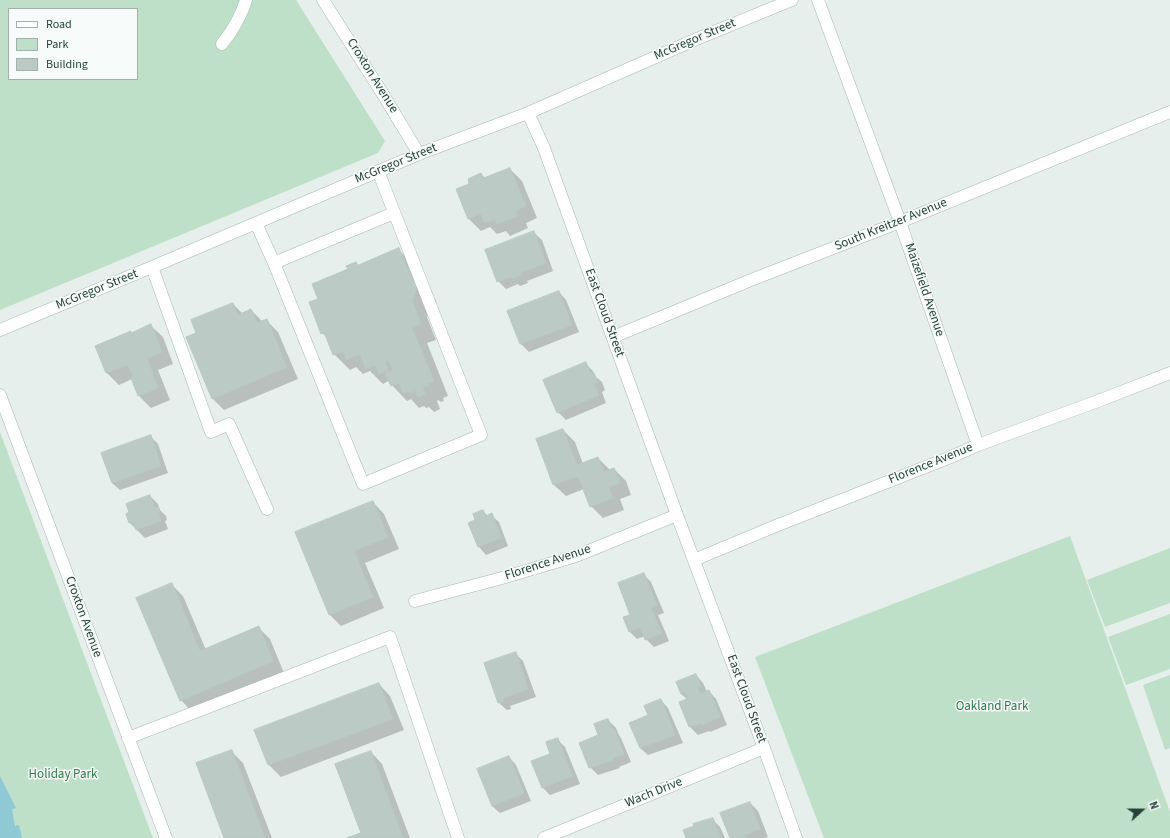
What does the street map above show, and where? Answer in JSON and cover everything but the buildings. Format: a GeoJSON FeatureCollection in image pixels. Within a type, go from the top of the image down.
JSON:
{"type":"FeatureCollection","features":[{"type":"Feature","properties":{"kind":"street"},"geometry":{"type":"LineString","coordinates":[[222,44],[232,32],[241,15],[246,0]]}},
{"type":"Feature","properties":{"kind":"street","name":"Croxton Avenue"},"geometry":{"type":"LineString","coordinates":[[323,0],[419,154]]}},
{"type":"Feature","properties":{"kind":"street","name":"McGregor Street"},"geometry":{"type":"LineString","coordinates":[[0,330],[419,154],[528,113],[699,38],[792,0]]}},
{"type":"Feature","properties":{"kind":"street","name":"Maizefield Avenue"},"geometry":{"type":"LineString","coordinates":[[818,0],[900,222],[978,445]]}},
{"type":"Feature","properties":{"kind":"street","name":"South Kreitzer Avenue"},"geometry":{"type":"LineString","coordinates":[[613,337],[1170,112]]}},
{"type":"Feature","properties":{"kind":"street","name":"East Cloud Street"},"geometry":{"type":"LineString","coordinates":[[528,113],[544,148],[796,838]]}},
{"type":"Feature","properties":{"kind":"street"},"geometry":{"type":"LineString","coordinates":[[256,223],[274,263],[363,484],[481,435],[378,171]]}},
{"type":"Feature","properties":{"kind":"street"},"geometry":{"type":"LineString","coordinates":[[274,263],[394,213]]}},
{"type":"Feature","properties":{"kind":"street"},"geometry":{"type":"LineString","coordinates":[[152,267],[211,432],[229,424],[267,509]]}},
{"type":"Feature","properties":{"kind":"street","name":"Florence Avenue"},"geometry":{"type":"LineString","coordinates":[[694,560],[978,445],[1098,401],[1170,372]]}},
{"type":"Feature","properties":{"kind":"street","name":"Croxton Avenue"},"geometry":{"type":"LineString","coordinates":[[0,395],[166,838]]}},
{"type":"Feature","properties":{"kind":"street","name":"Florence Avenue"},"geometry":{"type":"LineString","coordinates":[[415,601],[502,578],[576,556],[677,515]]}},
{"type":"Feature","properties":{"kind":"street"},"geometry":{"type":"LineString","coordinates":[[128,738],[390,637],[458,838]]}},
{"type":"Feature","properties":{"kind":"street","name":"Wach Drive"},"geometry":{"type":"LineString","coordinates":[[544,838],[764,748]]}},
{"type":"Feature","properties":{"kind":"green space"},"geometry":{"type":"Polygon","coordinates":[[[0,0],[296,0],[385,141],[378,153],[0,310],[0,0]]]}},
{"type":"Feature","properties":{"kind":"green space","name":"Holiday Park"},"geometry":{"type":"Polygon","coordinates":[[[0,432],[153,838],[0,838],[0,432]]]}},
{"type":"Feature","properties":{"kind":"green space","name":"Oakland Park"},"geometry":{"type":"Polygon","coordinates":[[[1070,536],[1170,812],[1170,838],[824,838],[755,657],[1070,536]]]}},
{"type":"Feature","properties":{"kind":"green space"},"geometry":{"type":"Polygon","coordinates":[[[1170,548],[1170,603],[1105,627],[1087,580],[1170,548]]]}},
{"type":"Feature","properties":{"kind":"green space"},"geometry":{"type":"Polygon","coordinates":[[[1170,614],[1170,669],[1126,685],[1108,637],[1170,614]]]}},
{"type":"Feature","properties":{"kind":"green space"},"geometry":{"type":"Polygon","coordinates":[[[1170,675],[1170,748],[1165,750],[1143,685],[1170,675]]]}},
{"type":"Feature","properties":{"kind":"water"},"geometry":{"type":"Polygon","coordinates":[[[0,776],[16,808],[12,809],[15,826],[19,825],[22,838],[0,838],[0,776]]]}}]}
